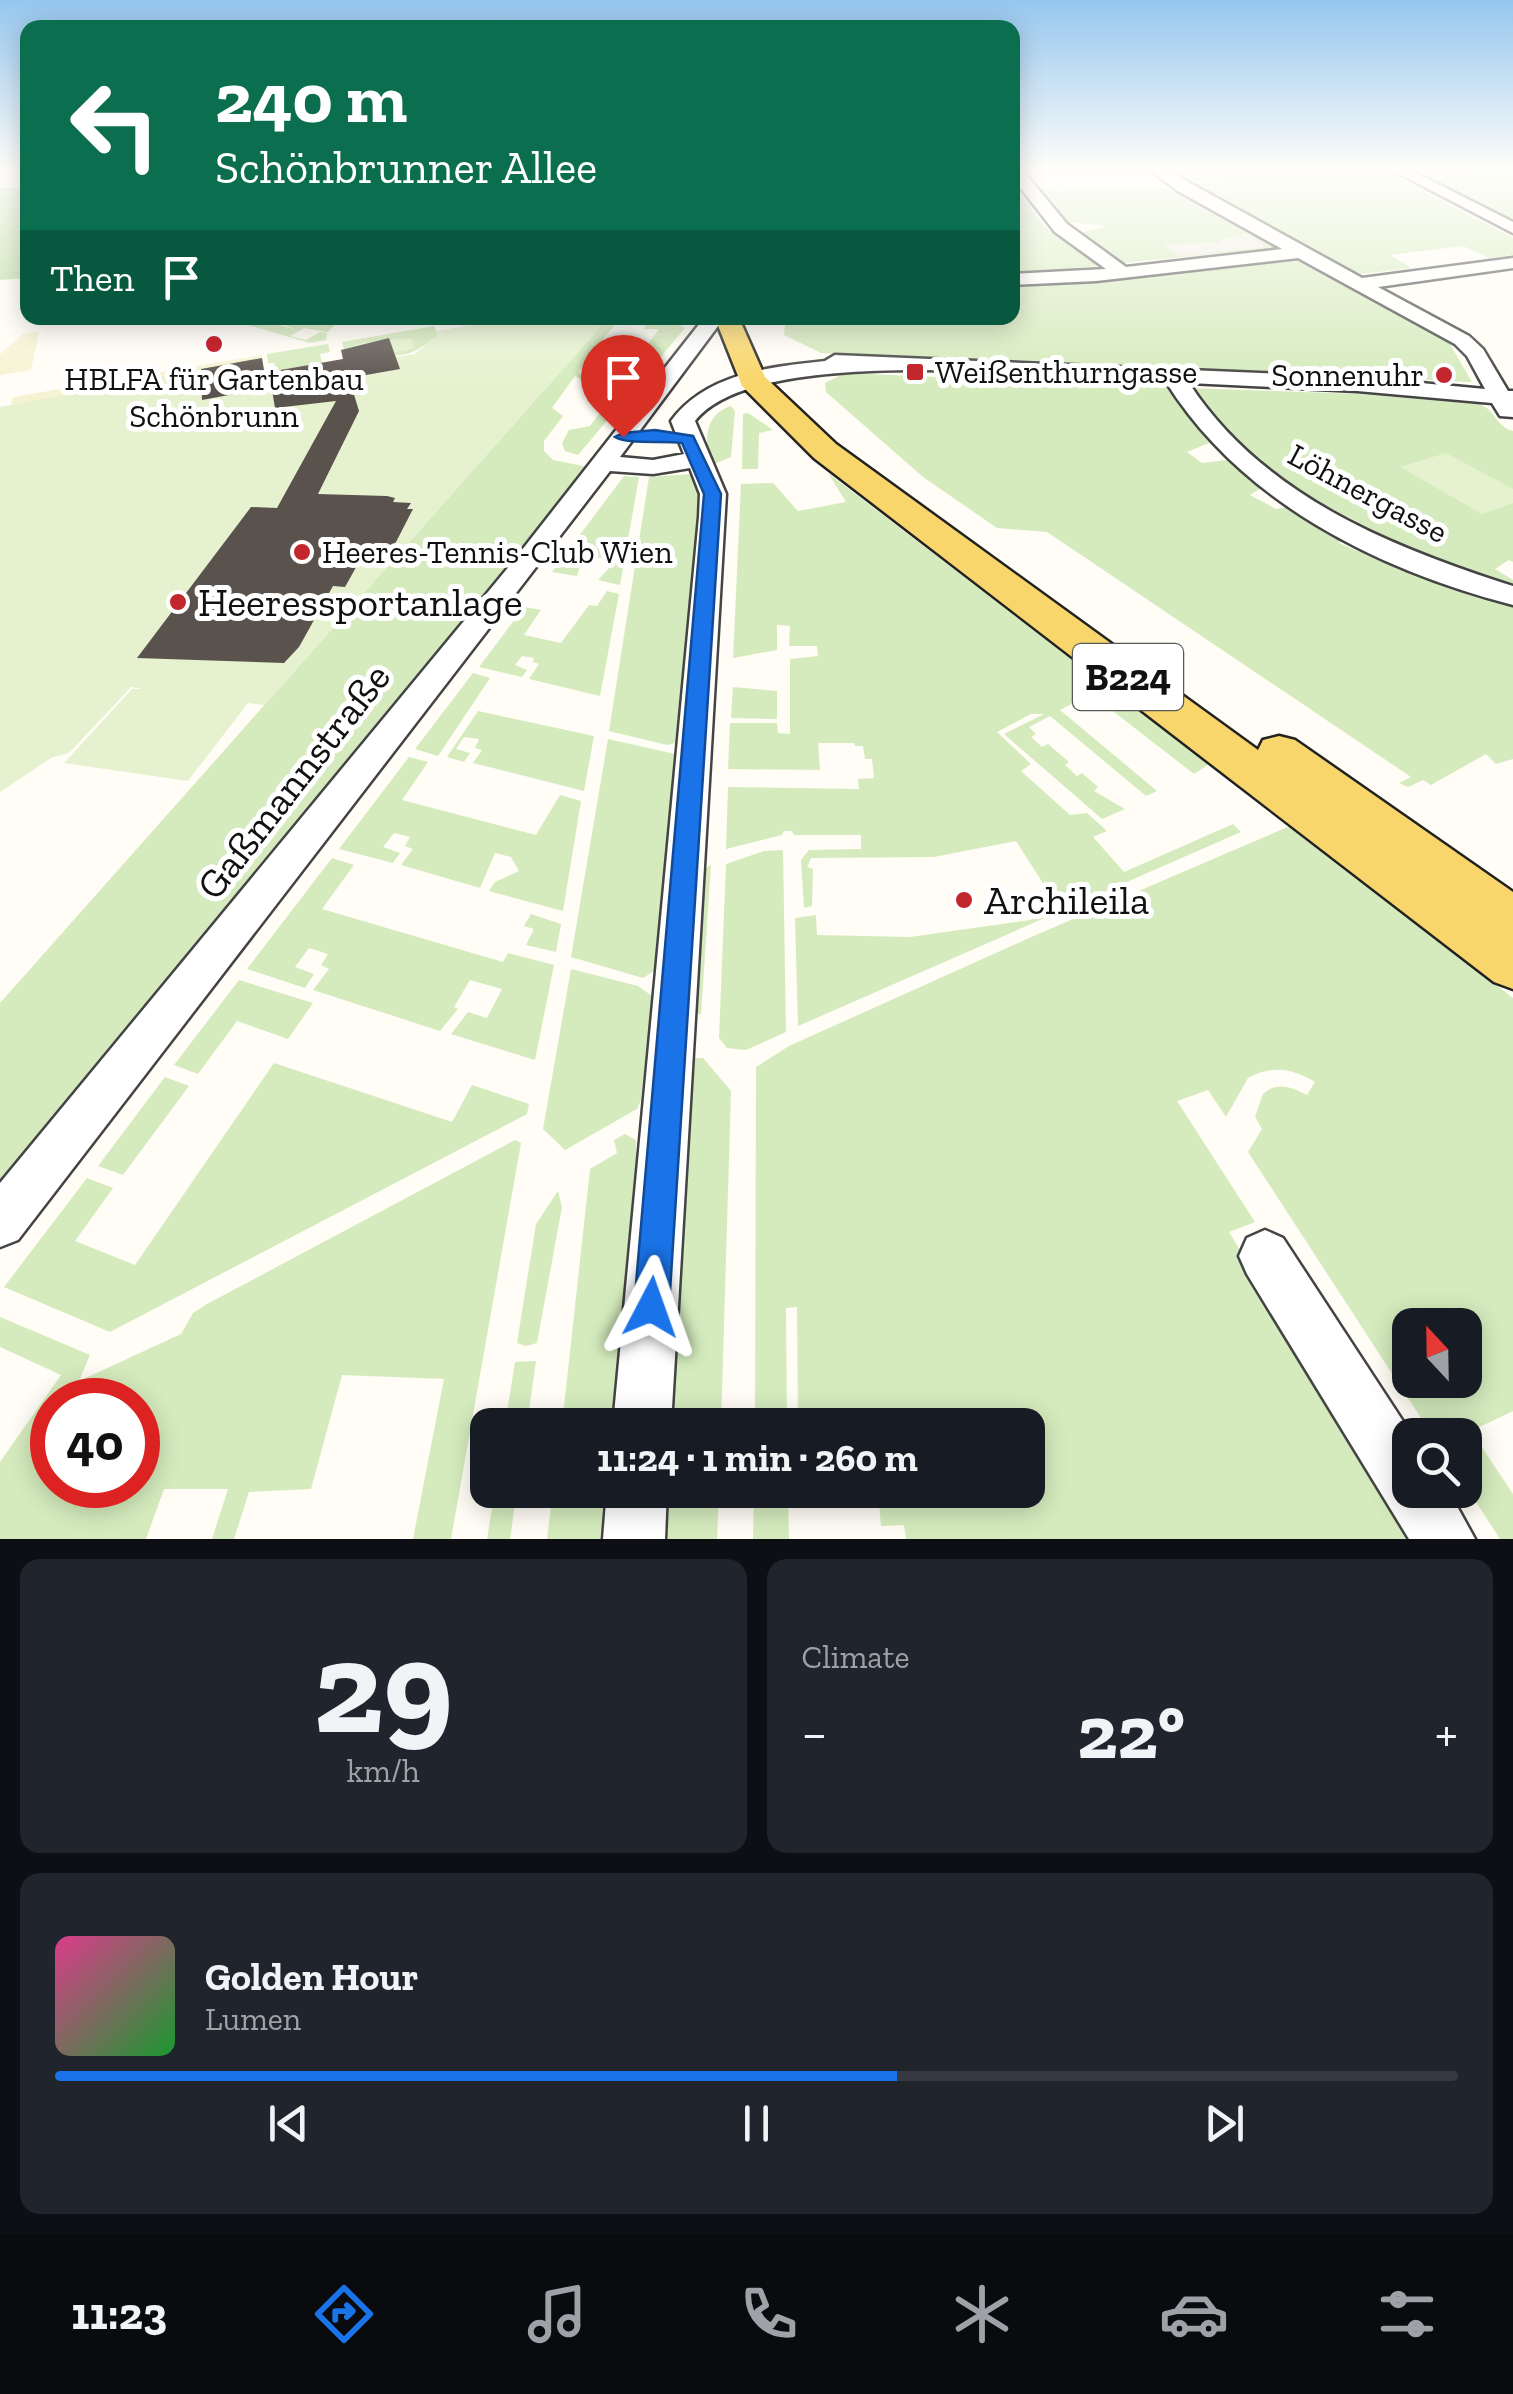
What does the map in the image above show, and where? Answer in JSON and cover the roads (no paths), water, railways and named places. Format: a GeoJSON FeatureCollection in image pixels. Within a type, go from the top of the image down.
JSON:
{"type":"FeatureCollection","features":[{"type":"Feature","properties":{"kind":"main road","name":"B224"},"geometry":{"type":"LineString","coordinates":[[730,325],[746,368],[825,451],[1513,965]]}},
{"type":"Feature","properties":{"kind":"main road","name":"B224"},"geometry":{"type":"LineString","coordinates":[[746,368],[752,325]]}},
{"type":"Feature","properties":{"kind":"main road","name":"B224"},"geometry":{"type":"LineString","coordinates":[[746,368],[1513,920]]}},
{"type":"Feature","properties":{"kind":"street"},"geometry":{"type":"LineString","coordinates":[[1082,243],[1124,273]]}},
{"type":"Feature","properties":{"kind":"street"},"geometry":{"type":"LineString","coordinates":[[1284,243],[1470,346],[1506,397],[1513,418]]}},
{"type":"Feature","properties":{"kind":"street"},"geometry":{"type":"LineString","coordinates":[[1020,280],[1124,273],[1301,252]]}},
{"type":"Feature","properties":{"kind":"street"},"geometry":{"type":"LineString","coordinates":[[1358,284],[1513,263]]}},
{"type":"Feature","properties":{"kind":"street","name":"Gaßmannstraße"},"geometry":{"type":"LineString","coordinates":[[0,1222],[709,325]]}},
{"type":"Feature","properties":{"kind":"street"},"geometry":{"type":"LineString","coordinates":[[643,1408],[712,517],[713,494],[684,421],[690,409],[746,368],[856,363],[1357,384],[1506,397]]}},
{"type":"Feature","properties":{"kind":"street","name":"Gaßmannstraße"},"geometry":{"type":"LineString","coordinates":[[656,394],[746,368]]}},
{"type":"Feature","properties":{"kind":"street","name":"Löhnergasse"},"geometry":{"type":"LineString","coordinates":[[1174,377],[1200,422],[1261,477],[1366,538],[1513,596]]}},
{"type":"Feature","properties":{"kind":"street"},"geometry":{"type":"LineString","coordinates":[[613,450],[653,467],[693,449]]}},
{"type":"Feature","properties":{"kind":"street"},"geometry":{"type":"LineString","coordinates":[[1265,1256],[1392,1456]]}},
{"type":"Feature","properties":{"kind":"street"},"geometry":{"type":"LineString","coordinates":[[634,1539],[636,1508]]}},
{"type":"Feature","properties":{"kind":"street"},"geometry":{"type":"LineString","coordinates":[[1425,1508],[1444,1539]]}},
{"type":"Feature","properties":{"kind":"place","name":"HBLFA für Gartenbau Schönbrunn"},"geometry":{"type":"Point","coordinates":[214,344]}},
{"type":"Feature","properties":{"kind":"place","name":"Weißenthurngasse"},"geometry":{"type":"Point","coordinates":[915,372]}},
{"type":"Feature","properties":{"kind":"place","name":"Sonnenuhr"},"geometry":{"type":"Point","coordinates":[1444,375]}},
{"type":"Feature","properties":{"kind":"place","name":"Heeres-Tennis-Club Wien"},"geometry":{"type":"Point","coordinates":[302,552]}},
{"type":"Feature","properties":{"kind":"place","name":"Heeressportanlage"},"geometry":{"type":"Point","coordinates":[178,602]}},
{"type":"Feature","properties":{"kind":"place","name":"Archileila"},"geometry":{"type":"Point","coordinates":[964,900]}}]}
